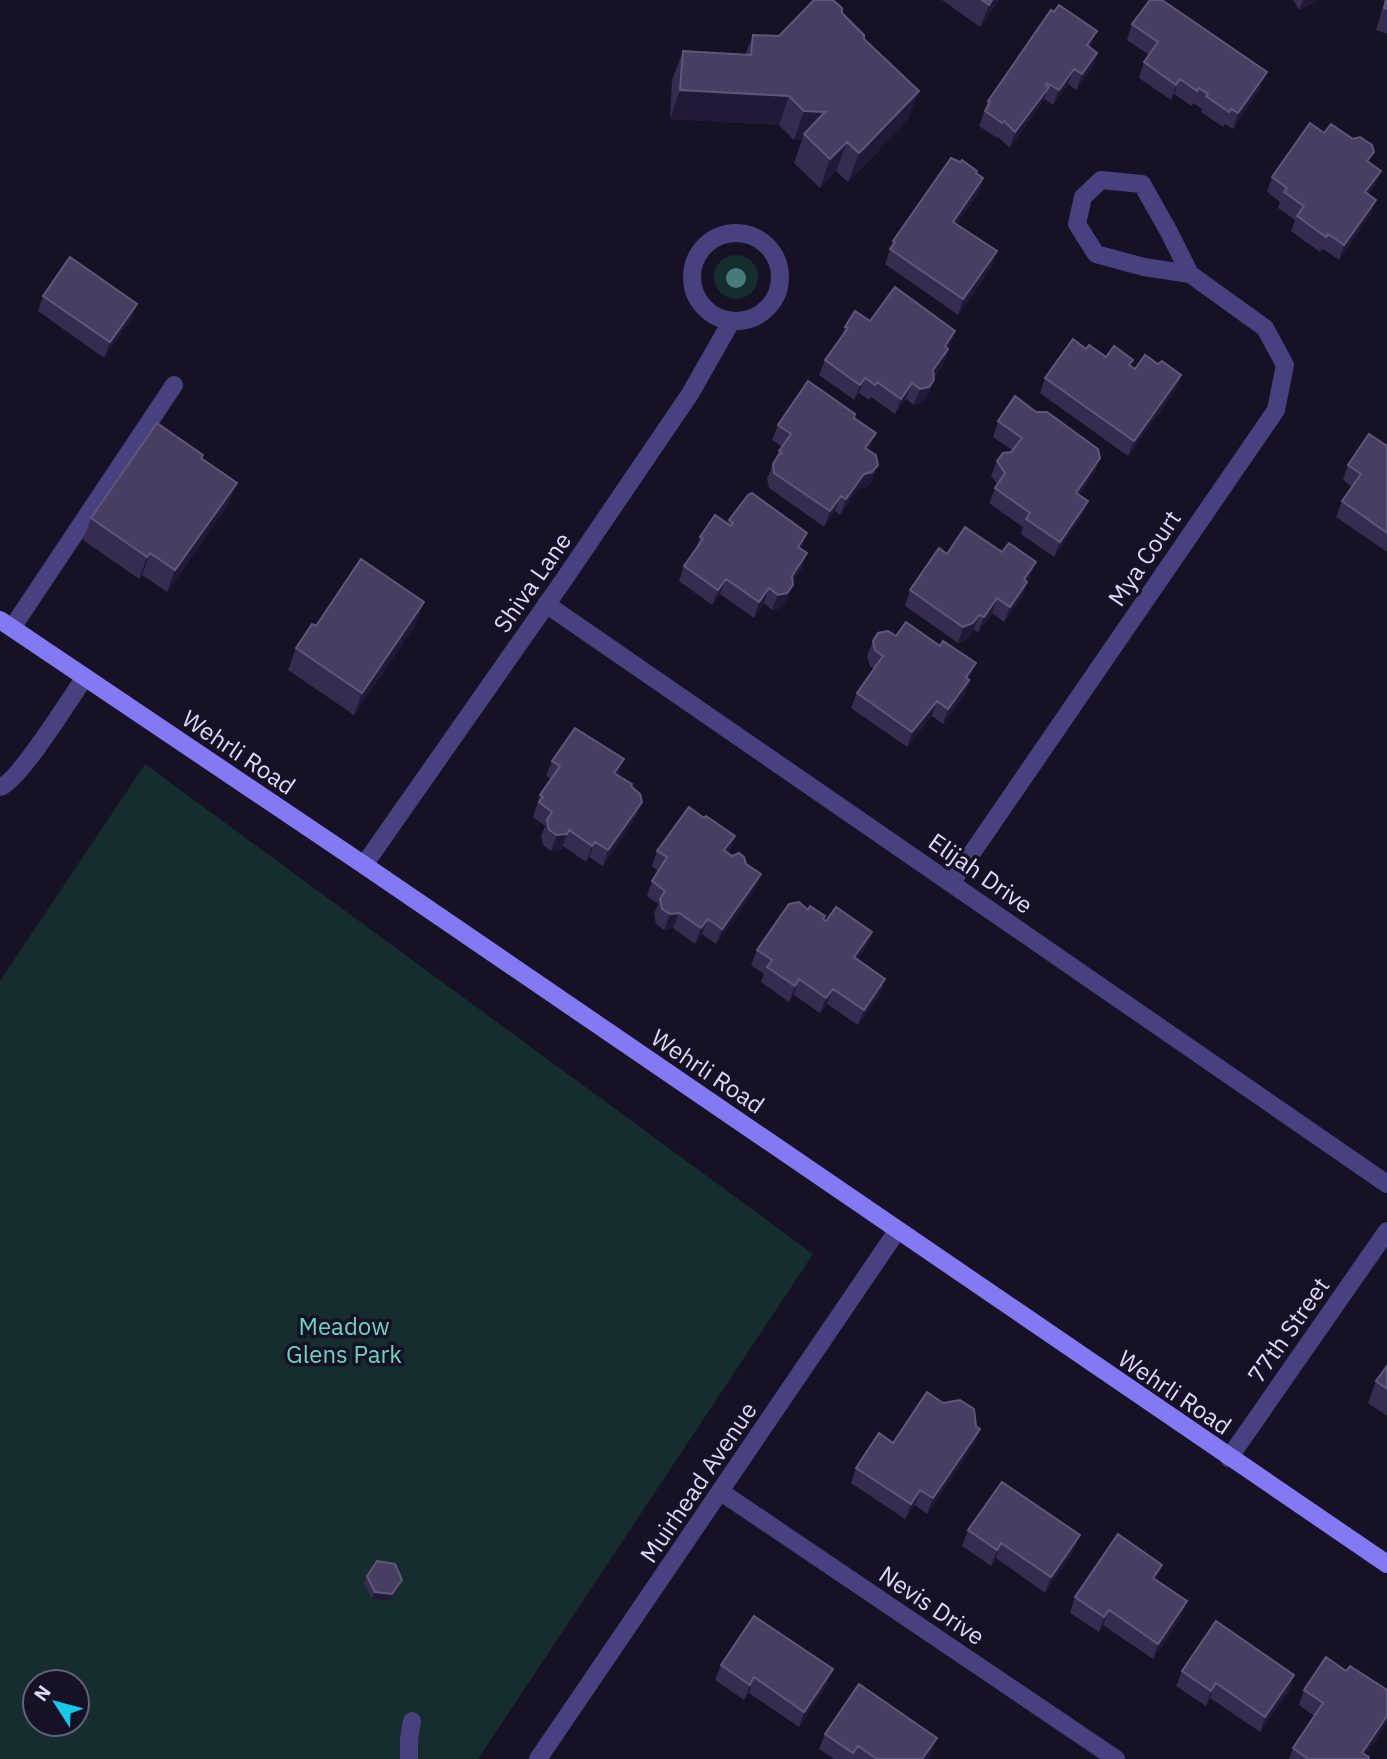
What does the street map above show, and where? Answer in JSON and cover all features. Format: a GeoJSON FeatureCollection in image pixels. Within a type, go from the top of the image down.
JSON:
{"type":"FeatureCollection","features":[{"type":"Feature","properties":{"kind":"street","name":"Mya Court"},"geometry":{"type":"LineString","coordinates":[[952,882],[1276,410],[1284,365],[1265,328],[1190,274],[1143,267],[1096,254],[1077,224],[1083,197],[1101,180],[1142,184],[1190,274]]}},
{"type":"Feature","properties":{"kind":"street"},"geometry":{"type":"LineString","coordinates":[[741,232],[760,239],[774,253],[781,271],[779,292],[768,309],[760,314],[751,319],[731,321],[712,315],[698,301],[691,282],[693,262],[704,245],[721,235],[741,232]]}},
{"type":"Feature","properties":{"kind":"street","name":"Shiva Lane"},"geometry":{"type":"LineString","coordinates":[[364,865],[691,394],[731,321]]}},
{"type":"Feature","properties":{"kind":"street"},"geometry":{"type":"LineString","coordinates":[[6,624],[174,385]]}},
{"type":"Feature","properties":{"kind":"street","name":"Elijah Drive"},"geometry":{"type":"LineString","coordinates":[[546,604],[1387,1184]]}},
{"type":"Feature","properties":{"kind":"street","name":"Wehrli Road"},"geometry":{"type":"LineString","coordinates":[[6,624],[364,865],[1387,1564]]}},
{"type":"Feature","properties":{"kind":"street"},"geometry":{"type":"LineString","coordinates":[[0,787],[7,785],[22,768],[85,677]]}},
{"type":"Feature","properties":{"kind":"street","name":"Muirhead Avenue"},"geometry":{"type":"LineString","coordinates":[[538,1759],[897,1231]]}},
{"type":"Feature","properties":{"kind":"street","name":"77th Street"},"geometry":{"type":"LineString","coordinates":[[1229,1458],[1387,1231]]}},
{"type":"Feature","properties":{"kind":"street","name":"Nevis Drive"},"geometry":{"type":"LineString","coordinates":[[721,1492],[1116,1759]]}},
{"type":"Feature","properties":{"kind":"street"},"geometry":{"type":"LineString","coordinates":[[410,1759],[412,1721]]}},
{"type":"Feature","properties":{"kind":"green space"},"geometry":{"type":"Polygon","coordinates":[[[736,255],[751,262],[758,277],[751,292],[736,299],[721,292],[714,277],[721,262],[736,255]]]}},
{"type":"Feature","properties":{"kind":"green space","name":"Meadow Glens Park"},"geometry":{"type":"Polygon","coordinates":[[[145,764],[813,1254],[478,1759],[0,1759],[0,981],[145,764]]]}},
{"type":"Feature","properties":{"kind":"building"},"geometry":{"type":"Polygon","coordinates":[[[814,0],[833,0],[864,35],[864,39],[919,91],[859,153],[847,142],[830,159],[804,134],[825,112],[804,111],[789,96],[680,90],[683,51],[751,55],[753,35],[779,36],[814,0]]]}},
{"type":"Feature","properties":{"kind":"building"},"geometry":{"type":"Polygon","coordinates":[[[1150,0],[1162,0],[1267,72],[1238,113],[1231,109],[1229,112],[1206,96],[1208,94],[1199,88],[1197,91],[1180,79],[1176,85],[1144,62],[1158,42],[1132,24],[1150,0]]]}},
{"type":"Feature","properties":{"kind":"building"},"geometry":{"type":"Polygon","coordinates":[[[1059,5],[1097,31],[1087,45],[1097,53],[1082,74],[1074,69],[1059,90],[1047,83],[1049,87],[1015,132],[1004,121],[1002,123],[985,111],[990,102],[988,101],[1051,10],[1054,12],[1059,5]]]}},
{"type":"Feature","properties":{"kind":"building"},"geometry":{"type":"Polygon","coordinates":[[[1310,123],[1324,133],[1331,124],[1353,139],[1360,137],[1372,145],[1374,152],[1367,161],[1381,171],[1365,192],[1376,200],[1344,245],[1328,234],[1326,237],[1297,216],[1304,206],[1284,192],[1287,188],[1272,177],[1310,123]]]}},
{"type":"Feature","properties":{"kind":"building"},"geometry":{"type":"Polygon","coordinates":[[[951,158],[960,162],[962,160],[983,178],[953,222],[997,251],[963,299],[890,249],[951,158]]]}},
{"type":"Feature","properties":{"kind":"building"},"geometry":{"type":"Polygon","coordinates":[[[70,257],[137,304],[110,342],[43,296],[70,257]]]}},
{"type":"Feature","properties":{"kind":"building"},"geometry":{"type":"Polygon","coordinates":[[[895,287],[955,331],[945,346],[948,349],[933,370],[934,380],[929,387],[920,389],[912,383],[901,399],[877,382],[875,385],[865,378],[860,385],[825,360],[848,328],[845,327],[855,311],[870,321],[895,287]]]}},
{"type":"Feature","properties":{"kind":"building"},"geometry":{"type":"Polygon","coordinates":[[[1073,339],[1086,349],[1089,345],[1106,357],[1114,346],[1133,360],[1129,365],[1135,369],[1145,355],[1158,364],[1162,361],[1181,375],[1134,441],[1045,378],[1073,339]]]}},
{"type":"Feature","properties":{"kind":"building"},"geometry":{"type":"Polygon","coordinates":[[[808,381],[855,414],[854,418],[876,433],[865,448],[876,455],[878,465],[872,472],[864,474],[846,499],[841,496],[830,511],[774,473],[773,464],[791,434],[778,425],[808,381]]]}},
{"type":"Feature","properties":{"kind":"building"},"geometry":{"type":"Polygon","coordinates":[[[1015,396],[1036,412],[1047,412],[1098,449],[1100,458],[1076,493],[1088,501],[1060,542],[1026,519],[1030,513],[995,488],[1005,473],[997,461],[1003,453],[1011,452],[1022,438],[998,421],[1015,396]]]}},
{"type":"Feature","properties":{"kind":"building"},"geometry":{"type":"Polygon","coordinates":[[[157,423],[237,483],[175,570],[150,553],[147,557],[91,518],[157,423]]]}},
{"type":"Feature","properties":{"kind":"building"},"geometry":{"type":"Polygon","coordinates":[[[1369,434],[1387,446],[1387,533],[1342,501],[1361,474],[1348,465],[1369,434]]]}},
{"type":"Feature","properties":{"kind":"building"},"geometry":{"type":"Polygon","coordinates":[[[752,493],[807,533],[798,547],[807,553],[792,576],[793,585],[787,593],[778,595],[769,588],[759,602],[726,579],[718,590],[684,566],[703,539],[700,537],[715,515],[731,526],[733,523],[729,520],[752,493]]]}},
{"type":"Feature","properties":{"kind":"building"},"geometry":{"type":"Polygon","coordinates":[[[965,527],[1002,552],[1009,543],[1036,562],[1024,579],[1027,582],[1010,607],[997,598],[984,617],[979,615],[973,623],[963,627],[910,590],[939,548],[947,554],[965,527]]]}},
{"type":"Feature","properties":{"kind":"building"},"geometry":{"type":"Polygon","coordinates":[[[361,559],[424,602],[362,693],[296,648],[312,624],[316,626],[361,559]]]}},
{"type":"Feature","properties":{"kind":"building"},"geometry":{"type":"Polygon","coordinates":[[[906,622],[940,646],[943,641],[976,663],[966,677],[969,680],[948,709],[937,701],[912,732],[857,693],[883,656],[875,650],[873,641],[878,633],[888,631],[896,636],[906,622]]]}},
{"type":"Feature","properties":{"kind":"building"},"geometry":{"type":"Polygon","coordinates":[[[575,728],[624,759],[614,773],[632,784],[640,794],[642,802],[608,850],[595,842],[592,846],[569,830],[567,834],[557,835],[549,830],[547,820],[552,812],[539,802],[543,797],[540,795],[560,766],[552,761],[575,728]]]}},
{"type":"Feature","properties":{"kind":"building"},"geometry":{"type":"Polygon","coordinates":[[[689,807],[735,836],[724,850],[732,856],[739,853],[746,864],[761,874],[722,929],[708,919],[701,928],[679,913],[670,914],[662,909],[660,899],[665,891],[652,881],[667,857],[657,851],[689,807]]]}},
{"type":"Feature","properties":{"kind":"building"},"geometry":{"type":"Polygon","coordinates":[[[799,902],[808,910],[810,906],[825,916],[823,919],[826,921],[836,907],[872,932],[854,957],[885,979],[864,1010],[833,989],[826,998],[799,979],[795,986],[767,967],[772,960],[757,950],[789,904],[799,902]]]}},
{"type":"Feature","properties":{"kind":"building"},"geometry":{"type":"Polygon","coordinates":[[[1387,1366],[1387,1389],[1376,1381],[1387,1366]]]}},
{"type":"Feature","properties":{"kind":"building"},"geometry":{"type":"Polygon","coordinates":[[[927,1392],[943,1403],[960,1400],[974,1409],[976,1426],[980,1429],[933,1498],[920,1490],[911,1504],[856,1468],[879,1433],[893,1443],[927,1392]]]}},
{"type":"Feature","properties":{"kind":"building"},"geometry":{"type":"Polygon","coordinates":[[[1002,1482],[1080,1535],[1051,1577],[1001,1543],[997,1550],[968,1530],[1002,1482]]]}},
{"type":"Feature","properties":{"kind":"building"},"geometry":{"type":"Polygon","coordinates":[[[1118,1534],[1162,1565],[1153,1578],[1187,1601],[1158,1644],[1109,1610],[1104,1617],[1075,1597],[1118,1534]]]}},
{"type":"Feature","properties":{"kind":"building"},"geometry":{"type":"Polygon","coordinates":[[[377,1561],[395,1564],[402,1580],[392,1594],[375,1592],[367,1576],[377,1561]]]}},
{"type":"Feature","properties":{"kind":"building"},"geometry":{"type":"Polygon","coordinates":[[[754,1616],[833,1669],[804,1712],[754,1677],[750,1685],[721,1665],[754,1616]]]}},
{"type":"Feature","properties":{"kind":"building"},"geometry":{"type":"Polygon","coordinates":[[[1216,1621],[1294,1675],[1265,1717],[1216,1683],[1211,1691],[1182,1671],[1216,1621]]]}},
{"type":"Feature","properties":{"kind":"building"},"geometry":{"type":"Polygon","coordinates":[[[1326,1657],[1346,1671],[1350,1666],[1387,1690],[1387,1716],[1362,1753],[1369,1757],[1368,1759],[1308,1759],[1293,1748],[1323,1703],[1304,1690],[1326,1657]]]}},
{"type":"Feature","properties":{"kind":"building"},"geometry":{"type":"Polygon","coordinates":[[[859,1684],[937,1738],[922,1759],[877,1759],[858,1746],[853,1753],[825,1734],[859,1684]]]}}]}
